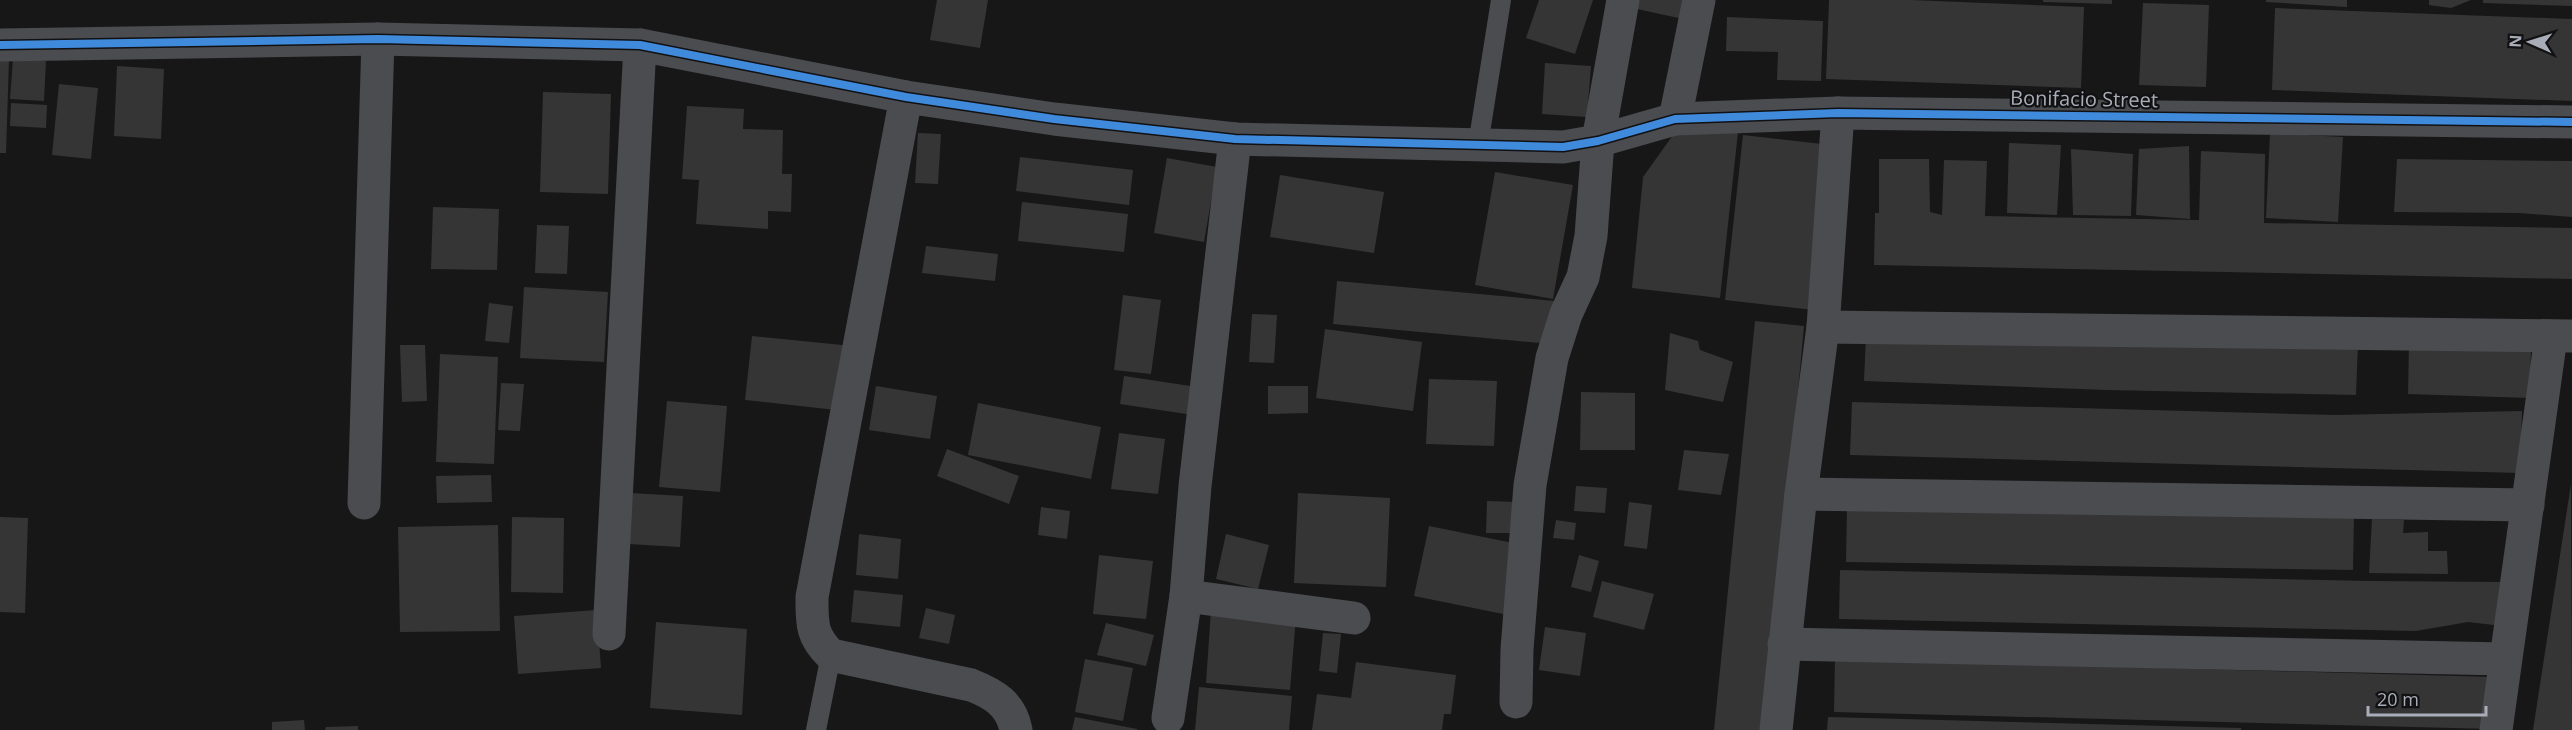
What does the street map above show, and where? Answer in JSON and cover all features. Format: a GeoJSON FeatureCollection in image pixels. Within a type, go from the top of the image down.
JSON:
{"type":"FeatureCollection","features":[{"type":"Feature","properties":{"kind":"street"},"geometry":{"type":"LineString","coordinates":[[1516,702],[1517,649],[1530,485],[1552,358],[1585,267],[1591,236],[1598,141],[1623,0]]}},
{"type":"Feature","properties":{"kind":"street"},"geometry":{"type":"LineString","coordinates":[[1675,119],[1700,0]]}},
{"type":"Feature","properties":{"kind":"street","name":"Bonifacio Street"},"geometry":{"type":"LineString","coordinates":[[0,45],[378,39],[640,45],[906,97],[1054,119],[1235,139],[1563,147],[1598,141],[1675,119],[1838,113],[2572,122]]}},
{"type":"Feature","properties":{"kind":"street"},"geometry":{"type":"LineString","coordinates":[[364,502],[378,39]]}},
{"type":"Feature","properties":{"kind":"street"},"geometry":{"type":"LineString","coordinates":[[609,634],[640,45]]}},
{"type":"Feature","properties":{"kind":"street"},"geometry":{"type":"LineString","coordinates":[[906,97],[812,597],[812,624],[819,643],[831,655],[971,685],[990,692],[1007,705],[1016,730]]}},
{"type":"Feature","properties":{"kind":"street"},"geometry":{"type":"LineString","coordinates":[[1776,730],[1801,494],[1823,327],[1838,113]]}},
{"type":"Feature","properties":{"kind":"street"},"geometry":{"type":"LineString","coordinates":[[1168,718],[1186,596],[1195,486],[1235,139]]}},
{"type":"Feature","properties":{"kind":"street"},"geometry":{"type":"LineString","coordinates":[[1823,327],[2562,337],[2528,505],[2496,730]]}},
{"type":"Feature","properties":{"kind":"street"},"geometry":{"type":"LineString","coordinates":[[1801,494],[2528,505]]}},
{"type":"Feature","properties":{"kind":"street"},"geometry":{"type":"LineString","coordinates":[[1186,596],[1354,618]]}},
{"type":"Feature","properties":{"kind":"street"},"geometry":{"type":"LineString","coordinates":[[1784,644],[2505,658]]}},
{"type":"Feature","properties":{"kind":"lane"},"geometry":{"type":"LineString","coordinates":[[1478,145],[1501,0]]}},
{"type":"Feature","properties":{"kind":"lane"},"geometry":{"type":"LineString","coordinates":[[816,730],[831,655]]}},
{"type":"Feature","properties":{"kind":"building"},"geometry":{"type":"Polygon","coordinates":[[[937,0],[988,0],[980,48],[930,40],[937,0]]]}},
{"type":"Feature","properties":{"kind":"building"},"geometry":{"type":"Polygon","coordinates":[[[1539,0],[1593,0],[1575,54],[1526,38],[1539,0]]]}},
{"type":"Feature","properties":{"kind":"building"},"geometry":{"type":"Polygon","coordinates":[[[1639,0],[1692,0],[1688,20],[1637,9],[1639,0]]]}},
{"type":"Feature","properties":{"kind":"building"},"geometry":{"type":"Polygon","coordinates":[[[1829,0],[1911,0],[2084,7],[2081,88],[1826,79],[1829,0]]]}},
{"type":"Feature","properties":{"kind":"building"},"geometry":{"type":"Polygon","coordinates":[[[2043,0],[2112,0],[2112,4],[2043,2],[2043,0]]]}},
{"type":"Feature","properties":{"kind":"building"},"geometry":{"type":"Polygon","coordinates":[[[2266,0],[2347,0],[2347,7],[2266,2],[2266,0]]]}},
{"type":"Feature","properties":{"kind":"building"},"geometry":{"type":"Polygon","coordinates":[[[2429,0],[2471,0],[2451,8],[2429,5],[2429,0]]]}},
{"type":"Feature","properties":{"kind":"building"},"geometry":{"type":"Polygon","coordinates":[[[2483,0],[2572,0],[2572,6],[2483,3],[2483,0]]]}},
{"type":"Feature","properties":{"kind":"building"},"geometry":{"type":"Polygon","coordinates":[[[2143,3],[2209,5],[2206,87],[2139,85],[2143,3]]]}},
{"type":"Feature","properties":{"kind":"building"},"geometry":{"type":"Polygon","coordinates":[[[2275,8],[2572,19],[2572,101],[2272,90],[2275,8]]]}},
{"type":"Feature","properties":{"kind":"building"},"geometry":{"type":"Polygon","coordinates":[[[1727,17],[1823,21],[1821,81],[1777,80],[1778,52],[1726,51],[1727,17]]]}},
{"type":"Feature","properties":{"kind":"building"},"geometry":{"type":"Polygon","coordinates":[[[13,59],[46,61],[44,101],[10,99],[13,59]]]}},
{"type":"Feature","properties":{"kind":"building"},"geometry":{"type":"Polygon","coordinates":[[[0,60],[9,60],[6,153],[0,153],[0,60]]]}},
{"type":"Feature","properties":{"kind":"building"},"geometry":{"type":"Polygon","coordinates":[[[1545,63],[1591,66],[1587,117],[1542,114],[1545,63]]]}},
{"type":"Feature","properties":{"kind":"building"},"geometry":{"type":"Polygon","coordinates":[[[117,66],[164,69],[161,139],[114,136],[117,66]]]}},
{"type":"Feature","properties":{"kind":"building"},"geometry":{"type":"Polygon","coordinates":[[[59,84],[98,88],[91,159],[52,155],[59,84]]]}},
{"type":"Feature","properties":{"kind":"building"},"geometry":{"type":"Polygon","coordinates":[[[543,92],[611,94],[608,194],[540,192],[543,92]]]}},
{"type":"Feature","properties":{"kind":"building"},"geometry":{"type":"Polygon","coordinates":[[[11,103],[47,105],[46,128],[10,126],[11,103]]]}},
{"type":"Feature","properties":{"kind":"building"},"geometry":{"type":"Polygon","coordinates":[[[687,106],[744,109],[743,129],[783,130],[782,174],[792,174],[791,212],[768,211],[768,229],[696,224],[699,180],[682,179],[687,106]]]}},
{"type":"Feature","properties":{"kind":"building"},"geometry":{"type":"Polygon","coordinates":[[[1738,132],[1720,298],[1632,288],[1643,177],[1673,135],[1738,132]]]}},
{"type":"Feature","properties":{"kind":"building"},"geometry":{"type":"Polygon","coordinates":[[[918,133],[941,134],[938,184],[915,183],[918,133]]]}},
{"type":"Feature","properties":{"kind":"building"},"geometry":{"type":"Polygon","coordinates":[[[2270,133],[2343,137],[2338,222],[2266,218],[2270,133]]]}},
{"type":"Feature","properties":{"kind":"building"},"geometry":{"type":"Polygon","coordinates":[[[1743,135],[1831,145],[1814,310],[1725,300],[1743,135]]]}},
{"type":"Feature","properties":{"kind":"building"},"geometry":{"type":"Polygon","coordinates":[[[2009,143],[2061,145],[2057,215],[2007,213],[2009,143]]]}},
{"type":"Feature","properties":{"kind":"building"},"geometry":{"type":"Polygon","coordinates":[[[2189,146],[2190,219],[2136,215],[2139,149],[2189,146]]]}},
{"type":"Feature","properties":{"kind":"building"},"geometry":{"type":"Polygon","coordinates":[[[2071,149],[2133,154],[2131,216],[2073,215],[2071,149]]]}},
{"type":"Feature","properties":{"kind":"building"},"geometry":{"type":"Polygon","coordinates":[[[2201,151],[2265,154],[2264,223],[2572,228],[2572,279],[1874,265],[1875,213],[1879,213],[1879,159],[1929,159],[1930,212],[1942,215],[1944,160],[1987,161],[1985,216],[2199,220],[2201,151]]]}},
{"type":"Feature","properties":{"kind":"building"},"geometry":{"type":"Polygon","coordinates":[[[1020,157],[1133,170],[1129,205],[1016,191],[1020,157]]]}},
{"type":"Feature","properties":{"kind":"building"},"geometry":{"type":"Polygon","coordinates":[[[1167,158],[1217,167],[1204,242],[1154,233],[1167,158]]]}},
{"type":"Feature","properties":{"kind":"building"},"geometry":{"type":"Polygon","coordinates":[[[2397,159],[2572,161],[2572,217],[2519,213],[2394,212],[2397,159]]]}},
{"type":"Feature","properties":{"kind":"building"},"geometry":{"type":"Polygon","coordinates":[[[1495,172],[1573,185],[1553,299],[1475,285],[1495,172]]]}},
{"type":"Feature","properties":{"kind":"building"},"geometry":{"type":"Polygon","coordinates":[[[1280,175],[1384,192],[1374,253],[1270,237],[1280,175]]]}},
{"type":"Feature","properties":{"kind":"building"},"geometry":{"type":"Polygon","coordinates":[[[1022,202],[1128,214],[1124,252],[1018,241],[1022,202]]]}},
{"type":"Feature","properties":{"kind":"building"},"geometry":{"type":"Polygon","coordinates":[[[433,207],[499,209],[497,270],[431,269],[433,207]]]}},
{"type":"Feature","properties":{"kind":"building"},"geometry":{"type":"Polygon","coordinates":[[[537,225],[569,226],[567,274],[535,273],[537,225]]]}},
{"type":"Feature","properties":{"kind":"building"},"geometry":{"type":"Polygon","coordinates":[[[926,246],[998,254],[995,281],[922,273],[926,246]]]}},
{"type":"Feature","properties":{"kind":"building"},"geometry":{"type":"Polygon","coordinates":[[[1337,281],[1555,301],[1551,344],[1333,324],[1337,281]]]}},
{"type":"Feature","properties":{"kind":"building"},"geometry":{"type":"Polygon","coordinates":[[[524,287],[608,292],[604,362],[520,358],[524,287]]]}},
{"type":"Feature","properties":{"kind":"building"},"geometry":{"type":"Polygon","coordinates":[[[1123,295],[1161,300],[1151,374],[1114,370],[1123,295]]]}},
{"type":"Feature","properties":{"kind":"building"},"geometry":{"type":"Polygon","coordinates":[[[489,303],[513,306],[509,343],[485,341],[489,303]]]}},
{"type":"Feature","properties":{"kind":"building"},"geometry":{"type":"Polygon","coordinates":[[[1252,314],[1277,315],[1274,363],[1249,362],[1252,314]]]}},
{"type":"Feature","properties":{"kind":"building"},"geometry":{"type":"Polygon","coordinates":[[[1755,321],[1804,326],[1765,730],[1714,730],[1755,321]]]}},
{"type":"Feature","properties":{"kind":"building"},"geometry":{"type":"Polygon","coordinates":[[[1325,329],[1422,342],[1413,411],[1316,398],[1325,329]]]}},
{"type":"Feature","properties":{"kind":"building"},"geometry":{"type":"Polygon","coordinates":[[[1670,333],[1698,341],[1700,350],[1733,362],[1723,402],[1665,390],[1670,333]]]}},
{"type":"Feature","properties":{"kind":"building"},"geometry":{"type":"Polygon","coordinates":[[[1866,335],[2358,342],[2356,395],[2107,390],[1864,381],[1866,335]]]}},
{"type":"Feature","properties":{"kind":"building"},"geometry":{"type":"Polygon","coordinates":[[[752,336],[852,346],[845,411],[745,400],[752,336]]]}},
{"type":"Feature","properties":{"kind":"building"},"geometry":{"type":"Polygon","coordinates":[[[2409,342],[2531,345],[2530,398],[2408,394],[2409,342]]]}},
{"type":"Feature","properties":{"kind":"building"},"geometry":{"type":"Polygon","coordinates":[[[400,345],[425,345],[427,401],[402,402],[400,345]]]}},
{"type":"Feature","properties":{"kind":"building"},"geometry":{"type":"Polygon","coordinates":[[[440,354],[498,357],[494,464],[436,462],[440,354]]]}},
{"type":"Feature","properties":{"kind":"building"},"geometry":{"type":"Polygon","coordinates":[[[1124,376],[1197,387],[1193,415],[1120,404],[1124,376]]]}},
{"type":"Feature","properties":{"kind":"building"},"geometry":{"type":"Polygon","coordinates":[[[1429,379],[1497,381],[1494,446],[1426,444],[1429,379]]]}},
{"type":"Feature","properties":{"kind":"building"},"geometry":{"type":"Polygon","coordinates":[[[501,383],[524,384],[520,431],[498,430],[501,383]]]}},
{"type":"Feature","properties":{"kind":"building"},"geometry":{"type":"Polygon","coordinates":[[[876,386],[937,396],[930,439],[869,430],[876,386]]]}},
{"type":"Feature","properties":{"kind":"building"},"geometry":{"type":"Polygon","coordinates":[[[1268,386],[1308,386],[1308,413],[1268,414],[1268,386]]]}},
{"type":"Feature","properties":{"kind":"building"},"geometry":{"type":"Polygon","coordinates":[[[1581,392],[1635,393],[1635,450],[1580,450],[1581,392]]]}},
{"type":"Feature","properties":{"kind":"building"},"geometry":{"type":"Polygon","coordinates":[[[667,401],[727,406],[720,492],[659,487],[667,401]]]}},
{"type":"Feature","properties":{"kind":"building"},"geometry":{"type":"Polygon","coordinates":[[[1852,402],[2336,415],[2522,411],[2520,473],[1850,455],[1852,402]]]}},
{"type":"Feature","properties":{"kind":"building"},"geometry":{"type":"Polygon","coordinates":[[[978,403],[1101,427],[1091,479],[968,455],[978,403]]]}},
{"type":"Feature","properties":{"kind":"building"},"geometry":{"type":"Polygon","coordinates":[[[1119,433],[1165,439],[1158,494],[1111,489],[1119,433]]]}},
{"type":"Feature","properties":{"kind":"building"},"geometry":{"type":"Polygon","coordinates":[[[947,449],[1019,476],[1009,504],[937,476],[947,449]]]}},
{"type":"Feature","properties":{"kind":"building"},"geometry":{"type":"Polygon","coordinates":[[[1684,450],[1729,454],[1721,495],[1678,490],[1684,450]]]}},
{"type":"Feature","properties":{"kind":"building"},"geometry":{"type":"Polygon","coordinates":[[[491,475],[492,502],[437,503],[436,476],[491,475]]]}},
{"type":"Feature","properties":{"kind":"building"},"geometry":{"type":"Polygon","coordinates":[[[2571,484],[2572,730],[2533,730],[2541,678],[2571,484]]]}},
{"type":"Feature","properties":{"kind":"building"},"geometry":{"type":"Polygon","coordinates":[[[1576,486],[1607,488],[1605,513],[1574,511],[1576,486]]]}},
{"type":"Feature","properties":{"kind":"building"},"geometry":{"type":"Polygon","coordinates":[[[630,493],[683,496],[680,547],[628,544],[630,493]]]}},
{"type":"Feature","properties":{"kind":"building"},"geometry":{"type":"Polygon","coordinates":[[[1298,493],[1390,498],[1386,587],[1294,583],[1298,493]]]}},
{"type":"Feature","properties":{"kind":"building"},"geometry":{"type":"Polygon","coordinates":[[[1487,501],[1518,502],[1518,533],[1486,533],[1487,501]]]}},
{"type":"Feature","properties":{"kind":"building"},"geometry":{"type":"Polygon","coordinates":[[[1629,502],[1652,505],[1647,549],[1624,546],[1629,502]]]}},
{"type":"Feature","properties":{"kind":"building"},"geometry":{"type":"Polygon","coordinates":[[[1847,506],[2354,515],[2353,570],[1846,562],[1847,506]]]}},
{"type":"Feature","properties":{"kind":"building"},"geometry":{"type":"Polygon","coordinates":[[[1041,507],[1070,511],[1067,539],[1038,535],[1041,507]]]}},
{"type":"Feature","properties":{"kind":"building"},"geometry":{"type":"Polygon","coordinates":[[[0,517],[28,518],[25,613],[0,612],[0,517]]]}},
{"type":"Feature","properties":{"kind":"building"},"geometry":{"type":"Polygon","coordinates":[[[512,517],[564,518],[563,593],[511,592],[512,517]]]}},
{"type":"Feature","properties":{"kind":"building"},"geometry":{"type":"Polygon","coordinates":[[[2372,519],[2404,520],[2403,533],[2428,532],[2428,551],[2447,551],[2448,574],[2369,573],[2372,519]]]}},
{"type":"Feature","properties":{"kind":"building"},"geometry":{"type":"Polygon","coordinates":[[[1556,520],[1576,523],[1574,540],[1553,538],[1556,520]]]}},
{"type":"Feature","properties":{"kind":"building"},"geometry":{"type":"Polygon","coordinates":[[[498,525],[500,631],[400,632],[398,527],[498,525]]]}},
{"type":"Feature","properties":{"kind":"building"},"geometry":{"type":"Polygon","coordinates":[[[1429,526],[1523,545],[1508,615],[1414,596],[1429,526]]]}},
{"type":"Feature","properties":{"kind":"building"},"geometry":{"type":"Polygon","coordinates":[[[859,534],[901,539],[898,579],[856,575],[859,534]]]}},
{"type":"Feature","properties":{"kind":"building"},"geometry":{"type":"Polygon","coordinates":[[[1226,534],[1269,545],[1258,589],[1216,579],[1226,534]]]}},
{"type":"Feature","properties":{"kind":"building"},"geometry":{"type":"Polygon","coordinates":[[[1099,555],[1153,561],[1146,619],[1093,614],[1099,555]]]}},
{"type":"Feature","properties":{"kind":"building"},"geometry":{"type":"Polygon","coordinates":[[[1579,555],[1599,561],[1591,592],[1571,587],[1579,555]]]}},
{"type":"Feature","properties":{"kind":"building"},"geometry":{"type":"Polygon","coordinates":[[[1840,570],[2502,582],[2502,626],[2468,622],[2416,631],[1839,619],[1840,570]]]}},
{"type":"Feature","properties":{"kind":"building"},"geometry":{"type":"Polygon","coordinates":[[[1602,581],[1654,594],[1644,630],[1593,617],[1602,581]]]}},
{"type":"Feature","properties":{"kind":"building"},"geometry":{"type":"Polygon","coordinates":[[[854,590],[903,595],[900,627],[851,622],[854,590]]]}},
{"type":"Feature","properties":{"kind":"building"},"geometry":{"type":"Polygon","coordinates":[[[926,608],[955,615],[949,644],[919,638],[926,608]]]}},
{"type":"Feature","properties":{"kind":"building"},"geometry":{"type":"Polygon","coordinates":[[[597,610],[601,668],[518,674],[514,616],[597,610]]]}},
{"type":"Feature","properties":{"kind":"building"},"geometry":{"type":"Polygon","coordinates":[[[1211,610],[1296,617],[1290,690],[1206,683],[1211,610]]]}},
{"type":"Feature","properties":{"kind":"building"},"geometry":{"type":"Polygon","coordinates":[[[656,622],[747,629],[742,715],[650,708],[656,622]]]}},
{"type":"Feature","properties":{"kind":"building"},"geometry":{"type":"Polygon","coordinates":[[[1106,623],[1154,635],[1146,666],[1097,655],[1106,623]]]}},
{"type":"Feature","properties":{"kind":"building"},"geometry":{"type":"Polygon","coordinates":[[[1545,627],[1586,633],[1580,676],[1539,670],[1545,627]]]}},
{"type":"Feature","properties":{"kind":"building"},"geometry":{"type":"Polygon","coordinates":[[[1323,633],[1341,634],[1337,673],[1319,671],[1323,633]]]}},
{"type":"Feature","properties":{"kind":"building"},"geometry":{"type":"Polygon","coordinates":[[[1085,659],[1133,668],[1123,721],[1075,712],[1085,659]]]}},
{"type":"Feature","properties":{"kind":"building"},"geometry":{"type":"Polygon","coordinates":[[[1835,659],[2493,677],[2492,729],[1834,712],[1835,659]]]}},
{"type":"Feature","properties":{"kind":"building"},"geometry":{"type":"Polygon","coordinates":[[[1356,662],[1456,675],[1451,714],[1444,714],[1442,730],[1312,730],[1317,694],[1351,698],[1356,662]]]}},
{"type":"Feature","properties":{"kind":"building"},"geometry":{"type":"Polygon","coordinates":[[[1199,687],[1292,696],[1289,730],[1195,730],[1199,687]]]}},
{"type":"Feature","properties":{"kind":"building"},"geometry":{"type":"Polygon","coordinates":[[[1075,717],[1137,729],[1137,730],[1072,730],[1075,717]]]}},
{"type":"Feature","properties":{"kind":"building"},"geometry":{"type":"Polygon","coordinates":[[[1828,717],[2241,728],[2241,730],[1827,730],[1828,717]]]}},
{"type":"Feature","properties":{"kind":"building"},"geometry":{"type":"Polygon","coordinates":[[[304,720],[305,730],[272,730],[272,722],[304,720]]]}},
{"type":"Feature","properties":{"kind":"building"},"geometry":{"type":"Polygon","coordinates":[[[358,726],[358,730],[325,730],[326,727],[358,726]]]}},
{"type":"Feature","properties":{"kind":"cycle path"},"geometry":{"type":"LineString","coordinates":[[0,45],[378,39],[640,45],[906,97],[1054,119],[1235,139],[1563,147],[1598,141],[1675,119],[1838,113],[2572,122]]}}]}
